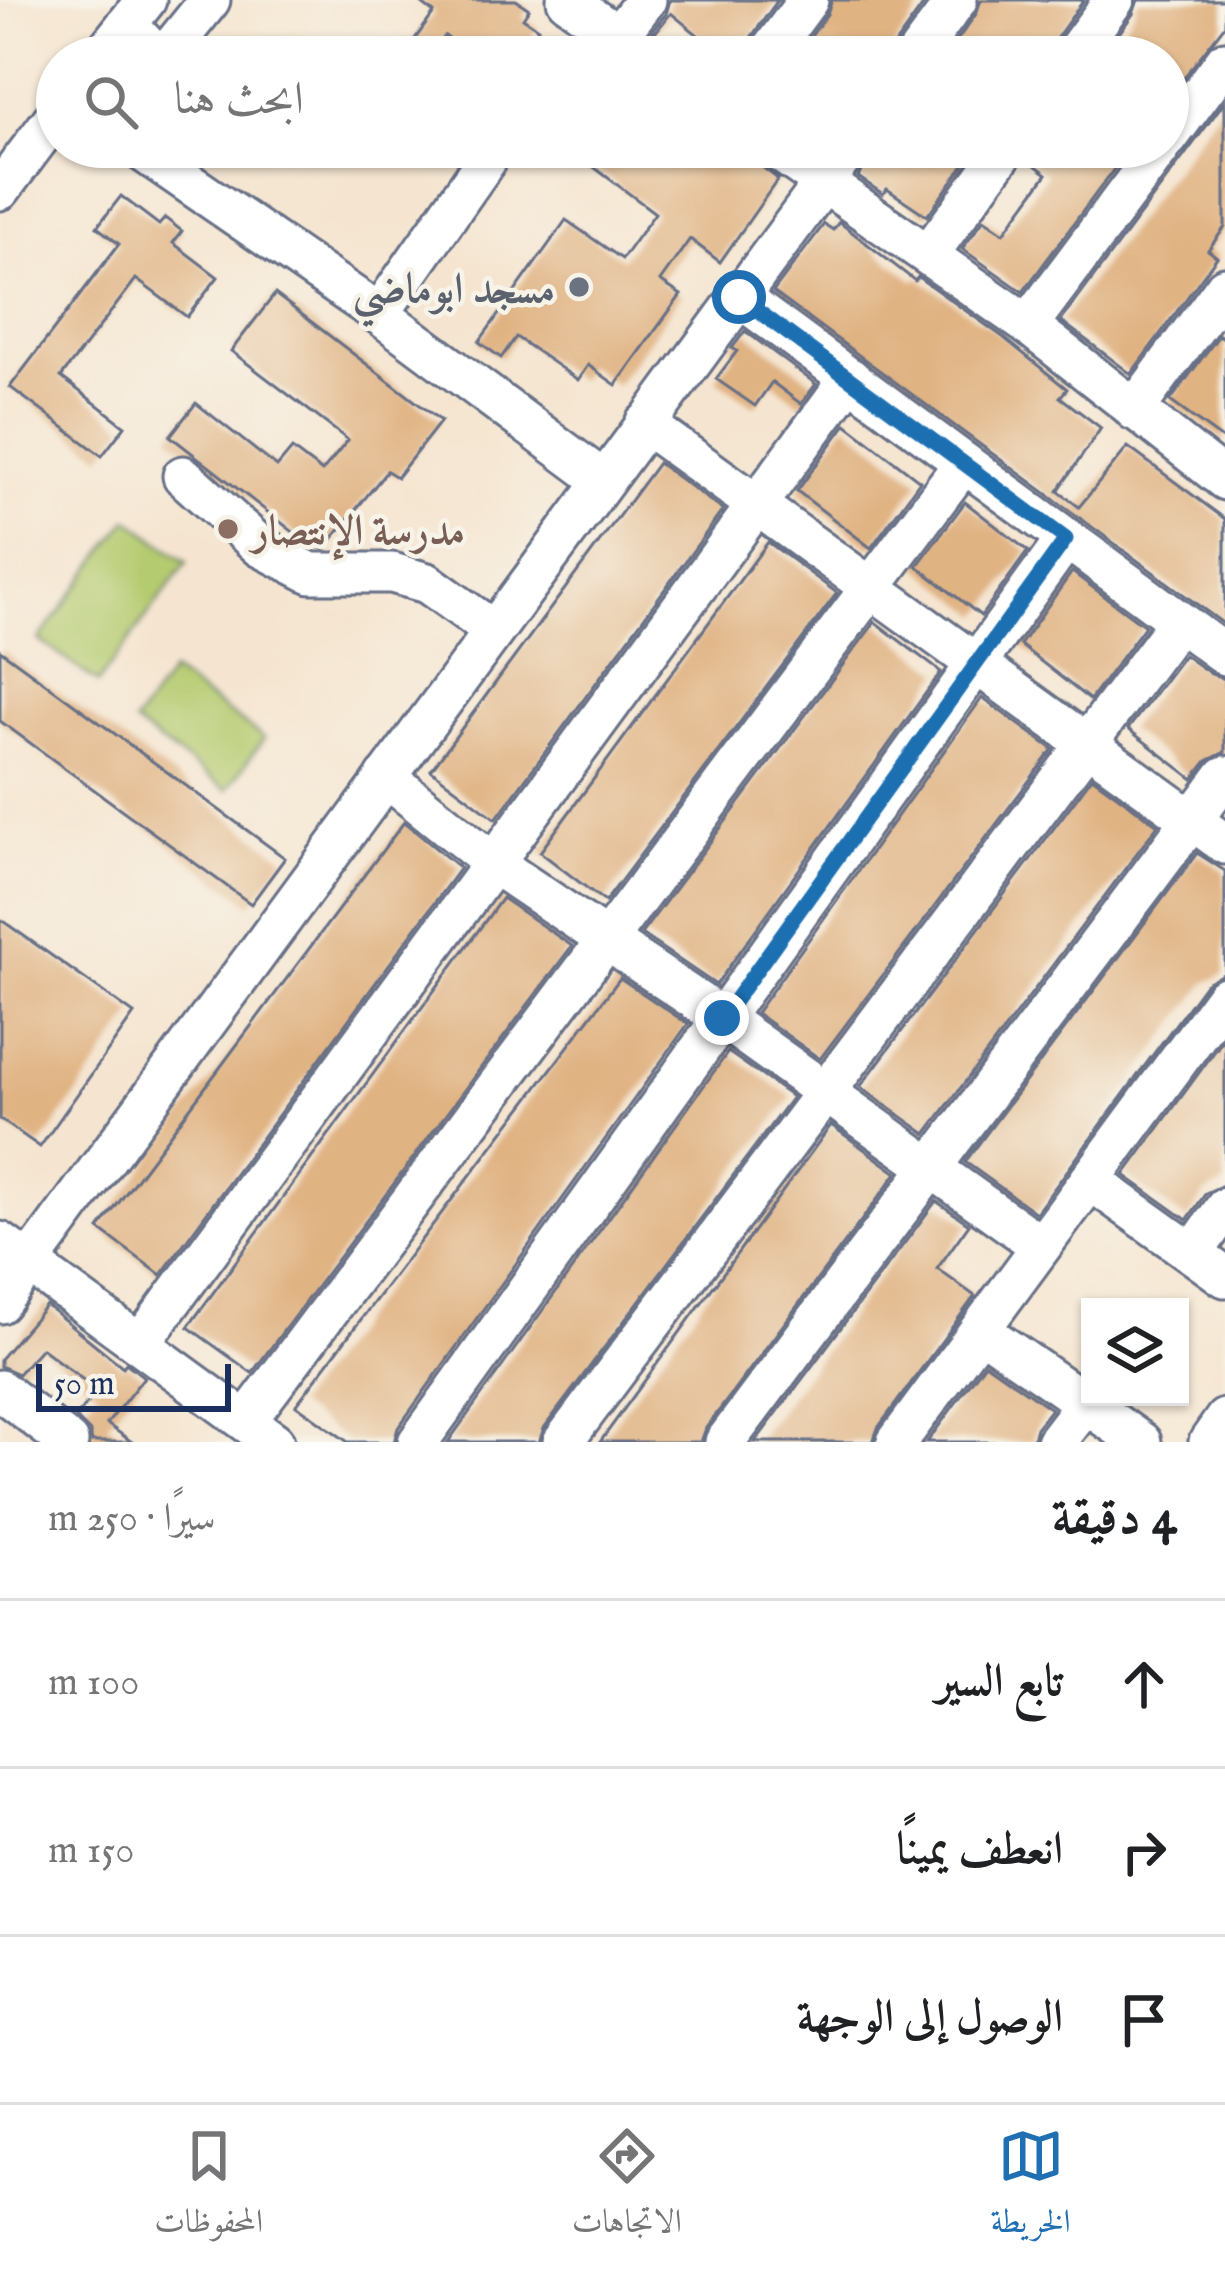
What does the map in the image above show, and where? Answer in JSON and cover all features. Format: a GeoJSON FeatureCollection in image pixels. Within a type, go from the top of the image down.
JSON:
{"type":"FeatureCollection","features":[{"type":"Feature","properties":{"kind":"street"},"geometry":{"type":"LineString","coordinates":[[181,36],[210,0]]}},
{"type":"Feature","properties":{"kind":"street"},"geometry":{"type":"LineString","coordinates":[[567,0],[617,36]]}},
{"type":"Feature","properties":{"kind":"street"},"geometry":{"type":"LineString","coordinates":[[635,36],[646,0]]}},
{"type":"Feature","properties":{"kind":"street"},"geometry":{"type":"LineString","coordinates":[[781,36],[808,0]]}},
{"type":"Feature","properties":{"kind":"street"},"geometry":{"type":"LineString","coordinates":[[930,36],[957,0]]}},
{"type":"Feature","properties":{"kind":"street"},"geometry":{"type":"LineString","coordinates":[[1087,36],[1114,0]]}},
{"type":"Feature","properties":{"kind":"street"},"geometry":{"type":"LineString","coordinates":[[118,36],[137,12]]}},
{"type":"Feature","properties":{"kind":"street"},"geometry":{"type":"LineString","coordinates":[[1189,110],[1225,62]]}},
{"type":"Feature","properties":{"kind":"street"},"geometry":{"type":"LineString","coordinates":[[0,190],[36,142]]}},
{"type":"Feature","properties":{"kind":"street"},"geometry":{"type":"LineString","coordinates":[[167,168],[379,314],[604,482]]}},
{"type":"Feature","properties":{"kind":"street"},"geometry":{"type":"LineString","coordinates":[[379,314],[481,168]]}},
{"type":"Feature","properties":{"kind":"street"},"geometry":{"type":"LineString","coordinates":[[804,168],[1028,325],[1225,480]]}},
{"type":"Feature","properties":{"kind":"street"},"geometry":{"type":"LineString","coordinates":[[0,1303],[15,1252],[386,777],[835,168]]}},
{"type":"Feature","properties":{"kind":"street"},"geometry":{"type":"LineString","coordinates":[[928,255],[992,168]]}},
{"type":"Feature","properties":{"kind":"street"},"geometry":{"type":"LineString","coordinates":[[1028,325],[1145,168]]}},
{"type":"Feature","properties":{"kind":"street"},"geometry":{"type":"LineString","coordinates":[[739,297],[1225,655]]}},
{"type":"Feature","properties":{"kind":"street"},"geometry":{"type":"LineString","coordinates":[[1134,410],[1219,310]]}},
{"type":"Feature","properties":{"kind":"street"},"geometry":{"type":"LineString","coordinates":[[140,1344],[850,378]]}},
{"type":"Feature","properties":{"kind":"street"},"geometry":{"type":"LineString","coordinates":[[645,424],[1225,844]]}},
{"type":"Feature","properties":{"kind":"street"},"geometry":{"type":"LineString","coordinates":[[15,1252],[260,1432],[606,941],[964,463]]}},
{"type":"Feature","properties":{"kind":"street"},"geometry":{"type":"LineString","coordinates":[[184,476],[261,548],[311,573],[392,573],[427,583],[494,631]]}},
{"type":"Feature","properties":{"kind":"street"},"geometry":{"type":"LineString","coordinates":[[418,1442],[1066,539]]}},
{"type":"Feature","properties":{"kind":"street"},"geometry":{"type":"LineString","coordinates":[[563,1442],[1179,622]]}},
{"type":"Feature","properties":{"kind":"street"},"geometry":{"type":"LineString","coordinates":[[725,1442],[1225,776]]}},
{"type":"Feature","properties":{"kind":"street"},"geometry":{"type":"LineString","coordinates":[[386,777],[493,863],[722,1018],[1041,1246]]}},
{"type":"Feature","properties":{"kind":"street"},"geometry":{"type":"LineString","coordinates":[[897,1442],[1225,997]]}},
{"type":"Feature","properties":{"kind":"street"},"geometry":{"type":"LineString","coordinates":[[1090,1180],[1225,1277]]}},
{"type":"Feature","properties":{"kind":"street"},"geometry":{"type":"LineString","coordinates":[[1192,1253],[1225,1208]]}},
{"type":"Feature","properties":{"kind":"street"},"geometry":{"type":"LineString","coordinates":[[980,1330],[1081,1400]]}},
{"type":"Feature","properties":{"kind":"street"},"geometry":{"type":"LineString","coordinates":[[0,1390],[68,1442]]}},
{"type":"Feature","properties":{"kind":"street"},"geometry":{"type":"LineString","coordinates":[[1056,1442],[1084,1406]]}},
{"type":"Feature","properties":{"kind":"street"},"geometry":{"type":"LineString","coordinates":[[1090,1406],[1141,1442]]}},
{"type":"Feature","properties":{"kind":"street"},"geometry":{"type":"LineString","coordinates":[[1208,1442],[1225,1419]]}},
{"type":"Feature","properties":{"kind":"green space"},"geometry":{"type":"Polygon","coordinates":[[[128,519],[187,562],[98,683],[39,640],[128,519]]]}},
{"type":"Feature","properties":{"kind":"green space"},"geometry":{"type":"Polygon","coordinates":[[[171,672],[264,738],[227,790],[134,724],[171,672]]]}},
{"type":"Feature","properties":{"kind":"building"},"geometry":{"type":"Polygon","coordinates":[[[417,0],[516,0],[529,9],[523,18],[538,28],[532,36],[417,36],[434,13],[417,0]]]}},
{"type":"Feature","properties":{"kind":"building"},"geometry":{"type":"Polygon","coordinates":[[[670,0],[778,0],[752,36],[699,36],[671,13],[652,31],[670,0]]]}},
{"type":"Feature","properties":{"kind":"building"},"geometry":{"type":"Polygon","coordinates":[[[832,0],[927,0],[901,36],[811,36],[832,0]]]}},
{"type":"Feature","properties":{"kind":"building"},"geometry":{"type":"Polygon","coordinates":[[[981,0],[1084,0],[1058,36],[960,36],[981,0]]]}},
{"type":"Feature","properties":{"kind":"building"},"geometry":{"type":"Polygon","coordinates":[[[1138,0],[1225,0],[1225,25],[1189,71],[1189,36],[1117,36],[1138,0]]]}},
{"type":"Feature","properties":{"kind":"building"},"geometry":{"type":"Polygon","coordinates":[[[1225,101],[1225,227],[1208,250],[1217,257],[1131,374],[1061,321],[1175,168],[1189,168],[1189,149],[1225,101]]]}},
{"type":"Feature","properties":{"kind":"building"},"geometry":{"type":"Polygon","coordinates":[[[595,168],[764,168],[778,179],[720,262],[690,239],[660,281],[681,295],[616,385],[588,365],[578,380],[516,337],[501,358],[479,342],[566,220],[622,259],[655,213],[595,168]]]}},
{"type":"Feature","properties":{"kind":"building"},"geometry":{"type":"Polygon","coordinates":[[[863,168],[962,168],[927,216],[887,189],[883,194],[858,177],[863,168]]]}},
{"type":"Feature","properties":{"kind":"building"},"geometry":{"type":"Polygon","coordinates":[[[1039,168],[1115,168],[1023,292],[962,249],[984,219],[1004,233],[1047,174],[1039,168]]]}},
{"type":"Feature","properties":{"kind":"building"},"geometry":{"type":"Polygon","coordinates":[[[121,196],[159,225],[165,218],[182,231],[173,243],[218,277],[187,317],[136,279],[61,377],[125,426],[102,456],[10,387],[119,244],[97,227],[121,196]]]}},
{"type":"Feature","properties":{"kind":"building"},"geometry":{"type":"Polygon","coordinates":[[[839,222],[915,281],[918,277],[1003,337],[1067,389],[1060,397],[1101,428],[1058,491],[1079,507],[1128,447],[1225,519],[1225,625],[773,292],[824,224],[833,230],[839,222]]]}},
{"type":"Feature","properties":{"kind":"building"},"geometry":{"type":"Polygon","coordinates":[[[275,294],[441,421],[397,477],[387,471],[324,549],[310,545],[170,436],[196,403],[277,467],[292,449],[322,472],[348,440],[231,351],[275,294]]]}},
{"type":"Feature","properties":{"kind":"building"},"geometry":{"type":"Polygon","coordinates":[[[745,331],[816,384],[801,404],[772,382],[755,406],[716,379],[745,331]]]}},
{"type":"Feature","properties":{"kind":"building"},"geometry":{"type":"Polygon","coordinates":[[[1219,335],[1225,339],[1225,441],[1170,401],[1219,335]]]}},
{"type":"Feature","properties":{"kind":"building"},"geometry":{"type":"Polygon","coordinates":[[[846,424],[920,481],[871,548],[797,491],[846,424]]]}},
{"type":"Feature","properties":{"kind":"building"},"geometry":{"type":"Polygon","coordinates":[[[658,463],[723,510],[496,819],[431,770],[658,463]]]}},
{"type":"Feature","properties":{"kind":"building"},"geometry":{"type":"Polygon","coordinates":[[[965,502],[1028,551],[981,616],[917,566],[965,502]]]}},
{"type":"Feature","properties":{"kind":"building"},"geometry":{"type":"Polygon","coordinates":[[[768,542],[837,593],[605,902],[540,852],[768,542]]]}},
{"type":"Feature","properties":{"kind":"building"},"geometry":{"type":"Polygon","coordinates":[[[1072,572],[1145,626],[1090,700],[1020,645],[1072,572]]]}},
{"type":"Feature","properties":{"kind":"building"},"geometry":{"type":"Polygon","coordinates":[[[875,622],[941,672],[716,985],[641,934],[875,622]]]}},
{"type":"Feature","properties":{"kind":"building"},"geometry":{"type":"Polygon","coordinates":[[[0,650],[285,858],[251,904],[0,721],[0,650]]]}},
{"type":"Feature","properties":{"kind":"building"},"geometry":{"type":"Polygon","coordinates":[[[1184,655],[1225,679],[1225,752],[1207,761],[1193,779],[1128,729],[1184,655]]]}},
{"type":"Feature","properties":{"kind":"building"},"geometry":{"type":"Polygon","coordinates":[[[982,698],[1053,749],[820,1059],[756,1013],[982,698]]]}},
{"type":"Feature","properties":{"kind":"building"},"geometry":{"type":"Polygon","coordinates":[[[1092,777],[1158,825],[926,1134],[860,1087],[1092,777]]]}},
{"type":"Feature","properties":{"kind":"building"},"geometry":{"type":"Polygon","coordinates":[[[404,822],[460,868],[161,1275],[99,1229],[404,822]]]}},
{"type":"Feature","properties":{"kind":"building"},"geometry":{"type":"Polygon","coordinates":[[[1197,853],[1225,871],[1225,973],[1206,983],[1036,1213],[965,1162],[1197,853]]]}},
{"type":"Feature","properties":{"kind":"building"},"geometry":{"type":"Polygon","coordinates":[[[502,898],[572,946],[252,1373],[188,1327],[502,898]]]}},
{"type":"Feature","properties":{"kind":"building"},"geometry":{"type":"Polygon","coordinates":[[[0,919],[134,1014],[40,1147],[0,1119],[0,919]]]}},
{"type":"Feature","properties":{"kind":"building"},"geometry":{"type":"Polygon","coordinates":[[[620,978],[688,1024],[398,1428],[394,1442],[348,1442],[296,1405],[620,978]]]}},
{"type":"Feature","properties":{"kind":"building"},"geometry":{"type":"Polygon","coordinates":[[[1225,1037],[1225,1184],[1206,1193],[1187,1220],[1124,1175],[1225,1037]]]}},
{"type":"Feature","properties":{"kind":"building"},"geometry":{"type":"Polygon","coordinates":[[[728,1052],[792,1097],[544,1428],[539,1442],[448,1442],[728,1052]]]}},
{"type":"Feature","properties":{"kind":"building"},"geometry":{"type":"Polygon","coordinates":[[[831,1125],[897,1173],[706,1428],[701,1442],[600,1442],[831,1125]]]}},
{"type":"Feature","properties":{"kind":"building"},"geometry":{"type":"Polygon","coordinates":[[[936,1201],[969,1224],[937,1269],[975,1296],[878,1428],[873,1442],[755,1442],[936,1201]]]}},
{"type":"Feature","properties":{"kind":"building"},"geometry":{"type":"Polygon","coordinates":[[[46,1305],[123,1367],[126,1363],[144,1377],[107,1424],[132,1442],[92,1442],[90,1432],[75,1417],[98,1391],[41,1348],[18,1374],[0,1366],[0,1359],[46,1305]]]}},
{"type":"Feature","properties":{"kind":"building"},"geometry":{"type":"Polygon","coordinates":[[[985,1363],[1051,1409],[1032,1442],[927,1442],[985,1363]]]}},
{"type":"Feature","properties":{"kind":"place","name":"مسجد ابوماضي"},"geometry":{"type":"Point","coordinates":[579,287]}},
{"type":"Feature","properties":{"kind":"place","name":"مدرسة الإنتصار"},"geometry":{"type":"Point","coordinates":[228,529]}},
{"type":"Feature","properties":{"kind":"route"},"geometry":{"type":"LineString","coordinates":[[722,1018],[1066,539],[739,297]]}}]}
